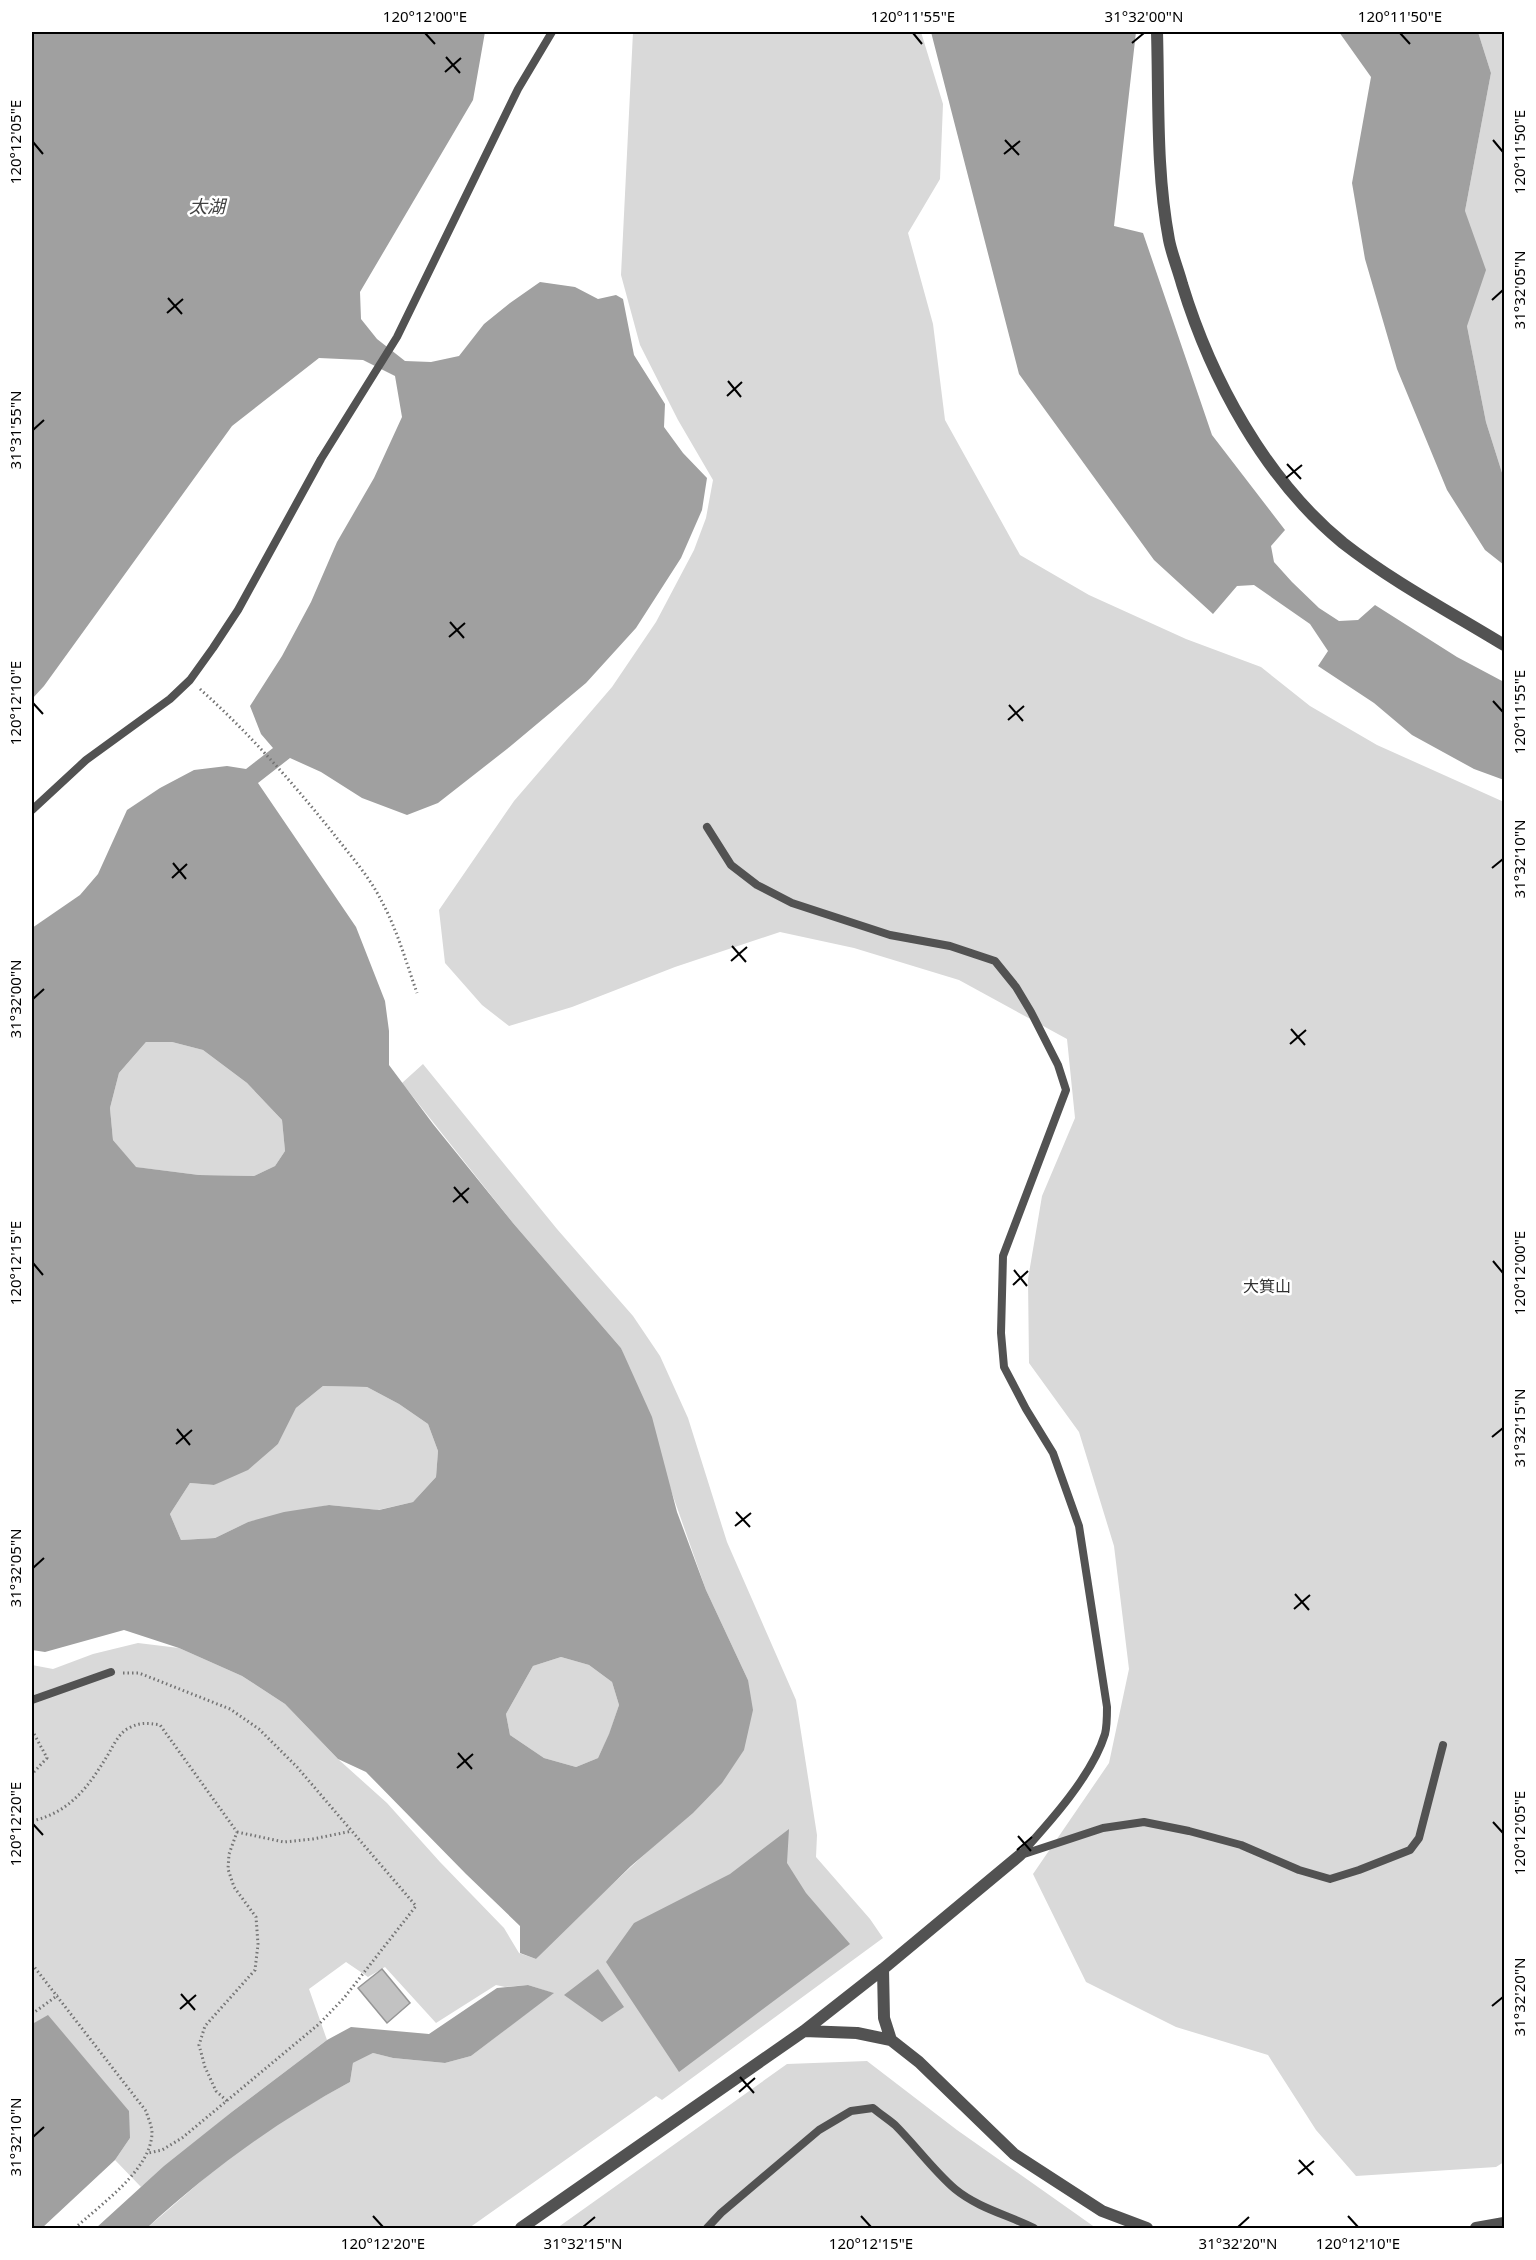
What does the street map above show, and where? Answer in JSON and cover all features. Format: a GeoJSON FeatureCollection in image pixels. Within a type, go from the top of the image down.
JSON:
{"type":"FeatureCollection","features":[{"type":"Feature","properties":{"kind":"street"},"geometry":{"type":"LineString","coordinates":[[1157,32],[1160,178],[1169,242],[1193,319],[1218,376],[1254,442],[1290,491],[1342,542],[1389,576],[1504,645]]}},
{"type":"Feature","properties":{"kind":"street"},"geometry":{"type":"LineString","coordinates":[[521,2229],[804,2031],[884,1969],[1020,1855]]}},
{"type":"Feature","properties":{"kind":"street"},"geometry":{"type":"LineString","coordinates":[[884,1969],[884,2018],[891,2040]]}},
{"type":"Feature","properties":{"kind":"street"},"geometry":{"type":"LineString","coordinates":[[804,2031],[857,2033],[891,2040],[919,2062],[1014,2154],[1102,2211],[1147,2229]]}},
{"type":"Feature","properties":{"kind":"street"},"geometry":{"type":"LineString","coordinates":[[1476,2229],[1504,2223]]}},
{"type":"Feature","properties":{"kind":"lane"},"geometry":{"type":"LineString","coordinates":[[32,810],[86,760],[139,723],[190,680],[238,610],[321,459],[397,337],[518,89],[552,32]]}},
{"type":"Feature","properties":{"kind":"lane"},"geometry":{"type":"LineString","coordinates":[[706,827],[731,865],[758,885],[792,903],[890,934],[950,946],[995,961],[1016,987],[1058,1065],[1066,1090],[1003,1256],[1002,1344],[1004,1366],[1026,1409],[1053,1453],[1078,1526],[1107,1707],[1106,1733],[1096,1756],[1052,1820],[1020,1855]]}},
{"type":"Feature","properties":{"kind":"lane"},"geometry":{"type":"LineString","coordinates":[[32,1700],[111,1672]]}},
{"type":"Feature","properties":{"kind":"lane"},"geometry":{"type":"LineString","coordinates":[[1020,1855],[1103,1828],[1144,1822],[1240,1845],[1299,1870],[1330,1879],[1410,1850],[1419,1838],[1443,1745]]}},
{"type":"Feature","properties":{"kind":"lane"},"geometry":{"type":"LineString","coordinates":[[707,2229],[721,2213],[819,2130],[851,2111],[873,2108],[894,2124],[925,2160],[956,2190],[980,2205],[1016,2219],[1034,2229]]}},
{"type":"Feature","properties":{"kind":"path"},"geometry":{"type":"LineString","coordinates":[[190,680],[238,724],[301,793],[345,849],[381,899],[417,993]]}},
{"type":"Feature","properties":{"kind":"path"},"geometry":{"type":"LineString","coordinates":[[111,1672],[139,1673],[230,1709],[260,1729],[297,1767],[416,1906],[344,1998],[319,2024],[182,2138],[162,2150],[148,2153]]}},
{"type":"Feature","properties":{"kind":"path"},"geometry":{"type":"LineString","coordinates":[[32,1821],[49,1817],[72,1802],[90,1783],[126,1728],[143,1722],[160,1725],[237,1832],[284,1842],[352,1831]]}},
{"type":"Feature","properties":{"kind":"path"},"geometry":{"type":"LineString","coordinates":[[32,1730],[47,1758],[32,1774]]}},
{"type":"Feature","properties":{"kind":"path"},"geometry":{"type":"LineString","coordinates":[[226,2101],[216,2091],[205,2067],[199,2045],[205,2026],[255,1970],[258,1944],[256,1917],[234,1887],[228,1869],[229,1854],[237,1832]]}},
{"type":"Feature","properties":{"kind":"path"},"geometry":{"type":"LineString","coordinates":[[32,1964],[146,2111],[152,2132],[148,2153],[134,2174],[75,2229]]}},
{"type":"Feature","properties":{"kind":"path"},"geometry":{"type":"LineString","coordinates":[[32,2014],[58,1995]]}},
{"type":"Feature","properties":{"kind":"green space","name":"大箕山"},"geometry":{"type":"Polygon","coordinates":[[[633,32],[921,32],[943,104],[940,179],[908,233],[933,324],[945,420],[1020,555],[1089,595],[1186,639],[1261,667],[1310,706],[1377,745],[1504,802],[1504,2162],[1496,2167],[1356,2176],[1316,2130],[1268,2055],[1176,2027],[1086,1982],[1033,1874],[1109,1763],[1129,1669],[1114,1546],[1079,1432],[1029,1363],[1028,1279],[1042,1196],[1075,1118],[1067,1039],[959,980],[854,948],[780,932],[675,967],[572,1007],[509,1026],[482,1005],[445,963],[439,910],[514,801],[612,687],[656,622],[694,550],[706,518],[713,480],[678,420],[640,345],[621,275],[633,32]]]}},
{"type":"Feature","properties":{"kind":"green space"},"geometry":{"type":"Polygon","coordinates":[[[1478,32],[1504,32],[1504,479],[1486,422],[1467,326],[1465,211],[1491,73],[1478,32]]]}},
{"type":"Feature","properties":{"kind":"green space"},"geometry":{"type":"Polygon","coordinates":[[[146,1042],[172,1042],[203,1050],[247,1083],[282,1120],[285,1151],[275,1166],[254,1176],[199,1175],[135,1167],[113,1140],[110,1108],[119,1073],[146,1042]]]}},
{"type":"Feature","properties":{"kind":"green space"},"geometry":{"type":"Polygon","coordinates":[[[423,1064],[557,1229],[633,1316],[660,1356],[688,1418],[727,1542],[796,1700],[817,1835],[816,1857],[870,1919],[883,1938],[662,2100],[656,2096],[469,2228],[147,2228],[221,2164],[252,2141],[350,2082],[353,2063],[373,2053],[393,2058],[445,2063],[471,2056],[553,1993],[528,1985],[505,1987],[496,1985],[436,2023],[385,1967],[368,1977],[346,1962],[309,1989],[327,2040],[233,2111],[141,2187],[115,2160],[130,2138],[32,2038],[32,2000],[34,2000],[32,1997],[32,1665],[53,1669],[93,1654],[138,1643],[179,1648],[242,1676],[285,1704],[338,1759],[387,1803],[504,1928],[519,1953],[536,1959],[563,1930],[660,1840],[748,1680],[706,1590],[621,1348],[513,1223],[402,1083],[423,1064]]]}},
{"type":"Feature","properties":{"kind":"green space"},"geometry":{"type":"Polygon","coordinates":[[[323,1386],[367,1387],[399,1404],[428,1424],[438,1451],[436,1477],[413,1502],[378,1510],[329,1505],[248,1522],[215,1538],[181,1540],[170,1514],[190,1483],[214,1485],[278,1444],[296,1408],[323,1386]]]}},
{"type":"Feature","properties":{"kind":"green space"},"geometry":{"type":"Polygon","coordinates":[[[561,1657],[589,1665],[612,1682],[619,1705],[598,1758],[576,1767],[544,1758],[510,1735],[506,1714],[533,1666],[561,1657]]]}},
{"type":"Feature","properties":{"kind":"green space"},"geometry":{"type":"Polygon","coordinates":[[[867,2061],[957,2130],[1096,2228],[557,2228],[787,2064],[867,2061]]]}},
{"type":"Feature","properties":{"kind":"water","name":"太湖"},"geometry":{"type":"Polygon","coordinates":[[[32,32],[485,32],[473,100],[360,292],[361,319],[377,339],[405,361],[431,362],[459,356],[484,324],[540,282],[575,287],[598,299],[616,295],[623,299],[634,355],[665,404],[664,427],[683,453],[707,478],[702,510],[681,558],[636,628],[586,683],[438,803],[407,815],[362,798],[321,772],[290,758],[258,783],[356,927],[385,1001],[389,1031],[389,1065],[433,1124],[513,1223],[621,1348],[652,1417],[677,1512],[706,1590],[748,1680],[753,1710],[744,1750],[722,1783],[693,1813],[631,1866],[536,1959],[520,1953],[520,1926],[366,1772],[338,1759],[285,1704],[242,1676],[179,1648],[124,1630],[45,1652],[32,1650],[32,928],[80,895],[98,874],[127,810],[160,788],[194,770],[227,766],[246,769],[273,748],[261,734],[250,706],[282,656],[311,602],[337,542],[374,478],[402,417],[395,376],[363,360],[319,358],[232,426],[44,686],[32,699],[32,32]],[[146,1042],[119,1073],[110,1108],[113,1140],[136,1167],[199,1175],[254,1176],[275,1166],[285,1151],[282,1120],[247,1083],[203,1050],[172,1042],[146,1042]],[[323,1386],[296,1408],[278,1444],[248,1470],[214,1485],[190,1483],[170,1514],[181,1540],[215,1538],[248,1522],[284,1512],[329,1505],[379,1510],[413,1502],[436,1477],[438,1451],[428,1424],[399,1404],[367,1387],[323,1386]],[[561,1657],[533,1666],[506,1714],[510,1735],[544,1758],[576,1767],[598,1758],[619,1705],[612,1682],[589,1665],[561,1657]]]}},
{"type":"Feature","properties":{"kind":"water"},"geometry":{"type":"Polygon","coordinates":[[[931,32],[1136,32],[1114,226],[1143,233],[1212,435],[1285,530],[1271,546],[1274,562],[1319,608],[1339,621],[1358,620],[1375,605],[1457,657],[1504,682],[1504,780],[1474,769],[1412,735],[1374,703],[1318,666],[1328,651],[1310,624],[1254,585],[1237,586],[1213,614],[1154,560],[1019,374],[931,32]]]}},
{"type":"Feature","properties":{"kind":"water"},"geometry":{"type":"Polygon","coordinates":[[[1339,32],[1478,32],[1491,73],[1465,211],[1486,270],[1467,326],[1486,422],[1504,479],[1504,565],[1485,550],[1447,490],[1397,369],[1365,259],[1352,183],[1371,77],[1339,32]]]}},
{"type":"Feature","properties":{"kind":"water"},"geometry":{"type":"Polygon","coordinates":[[[789,1829],[787,1863],[806,1893],[850,1944],[679,2072],[606,1962],[634,1923],[730,1874],[789,1829]]]}},
{"type":"Feature","properties":{"kind":"water"},"geometry":{"type":"Polygon","coordinates":[[[598,1969],[624,2007],[602,2022],[564,1995],[598,1969]]]}},
{"type":"Feature","properties":{"kind":"water"},"geometry":{"type":"Polygon","coordinates":[[[528,1985],[554,1993],[471,2056],[445,2063],[393,2058],[373,2053],[353,2063],[350,2082],[296,2114],[244,2149],[194,2187],[147,2228],[96,2228],[164,2166],[327,2040],[351,2027],[429,2034],[497,1988],[528,1985]]]}},
{"type":"Feature","properties":{"kind":"water"},"geometry":{"type":"Polygon","coordinates":[[[48,2015],[129,2111],[130,2138],[115,2160],[42,2228],[32,2228],[32,2038],[34,2023],[48,2015]]]}},
{"type":"Feature","properties":{"kind":"building"},"geometry":{"type":"Polygon","coordinates":[[[382,1969],[410,2003],[387,2023],[358,1988],[382,1969]]]}}]}
